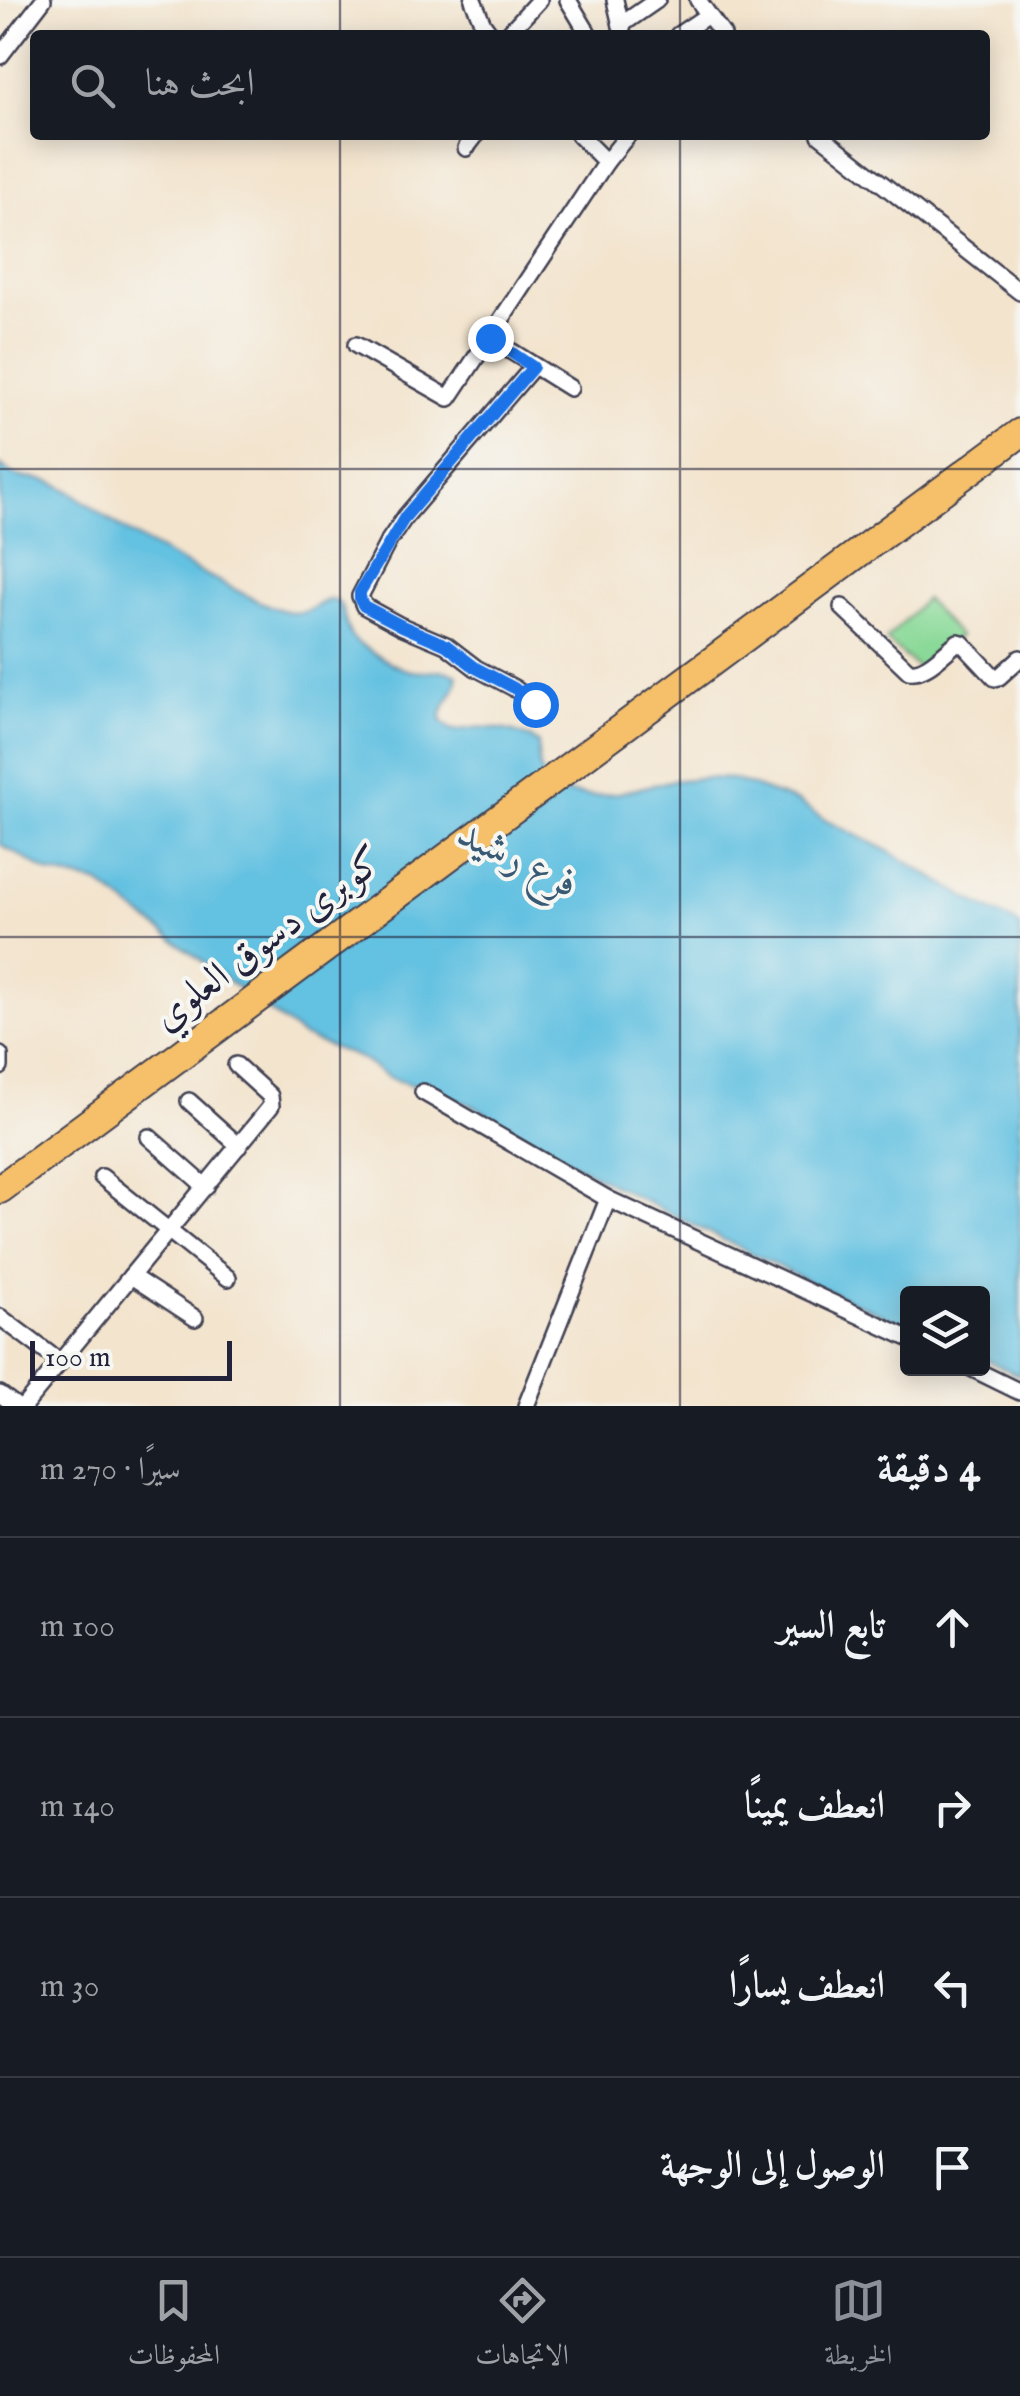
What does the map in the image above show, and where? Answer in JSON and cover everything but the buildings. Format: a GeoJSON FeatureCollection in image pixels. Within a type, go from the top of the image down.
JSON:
{"type":"FeatureCollection","features":[{"type":"Feature","properties":{"kind":"highway","name":"كوبرى دسوق العلوي"},"geometry":{"type":"LineString","coordinates":[[0,1189],[216,1053],[1020,433]]}},
{"type":"Feature","properties":{"kind":"highway","name":"كوبرى دسوق العلوي"},"geometry":{"type":"LineString","coordinates":[[0,1207],[216,1053],[1020,454]]}},
{"type":"Feature","properties":{"kind":"street"},"geometry":{"type":"LineString","coordinates":[[0,56],[43,0]]}},
{"type":"Feature","properties":{"kind":"street"},"geometry":{"type":"LineString","coordinates":[[474,0],[487,30]]}},
{"type":"Feature","properties":{"kind":"street"},"geometry":{"type":"LineString","coordinates":[[511,30],[539,0]]}},
{"type":"Feature","properties":{"kind":"street"},"geometry":{"type":"LineString","coordinates":[[568,0],[586,30]]}},
{"type":"Feature","properties":{"kind":"street"},"geometry":{"type":"LineString","coordinates":[[615,0],[622,30],[657,0]]}},
{"type":"Feature","properties":{"kind":"street"},"geometry":{"type":"LineString","coordinates":[[698,0],[719,30]]}},
{"type":"Feature","properties":{"kind":"street"},"geometry":{"type":"LineString","coordinates":[[686,30],[708,15]]}},
{"type":"Feature","properties":{"kind":"street"},"geometry":{"type":"LineString","coordinates":[[584,140],[606,162]]}},
{"type":"Feature","properties":{"kind":"street"},"geometry":{"type":"LineString","coordinates":[[356,346],[448,398],[624,140]]}},
{"type":"Feature","properties":{"kind":"street"},"geometry":{"type":"LineString","coordinates":[[826,140],[1020,292]]}},
{"type":"Feature","properties":{"kind":"street"},"geometry":{"type":"LineString","coordinates":[[490,338],[570,388]]}},
{"type":"Feature","properties":{"kind":"street"},"geometry":{"type":"LineString","coordinates":[[533,367],[405,517],[360,596],[364,606],[446,645],[535,704]]}},
{"type":"Feature","properties":{"kind":"street"},"geometry":{"type":"LineString","coordinates":[[842,607],[908,671],[921,671],[958,642],[995,678],[1020,658]]}},
{"type":"Feature","properties":{"kind":"street"},"geometry":{"type":"LineString","coordinates":[[0,1394],[20,1406],[272,1104],[270,1096],[216,1053]]}},
{"type":"Feature","properties":{"kind":"street"},"geometry":{"type":"LineString","coordinates":[[0,1055],[0,1068]]}},
{"type":"Feature","properties":{"kind":"street"},"geometry":{"type":"LineString","coordinates":[[423,1092],[608,1199],[900,1334]]}},
{"type":"Feature","properties":{"kind":"street"},"geometry":{"type":"LineString","coordinates":[[188,1101],[239,1146]]}},
{"type":"Feature","properties":{"kind":"street"},"geometry":{"type":"LineString","coordinates":[[149,1137],[206,1186]]}},
{"type":"Feature","properties":{"kind":"street"},"geometry":{"type":"LineString","coordinates":[[102,1177],[228,1278]]}},
{"type":"Feature","properties":{"kind":"street"},"geometry":{"type":"LineString","coordinates":[[526,1406],[608,1199]]}},
{"type":"Feature","properties":{"kind":"street"},"geometry":{"type":"LineString","coordinates":[[131,1276],[195,1318]]}},
{"type":"Feature","properties":{"kind":"street"},"geometry":{"type":"LineString","coordinates":[[0,1317],[60,1362]]}},
{"type":"Feature","properties":{"kind":"street"},"geometry":{"type":"LineString","coordinates":[[987,1376],[1020,1392]]}},
{"type":"Feature","properties":{"kind":"green space"},"geometry":{"type":"Polygon","coordinates":[[[925,599],[959,636],[920,670],[886,640],[925,599]]]}},
{"type":"Feature","properties":{"kind":"water","name":"فرع رشيد"},"geometry":{"type":"Polygon","coordinates":[[[0,465],[15,475],[48,481],[65,489],[149,545],[263,603],[297,613],[329,600],[338,602],[352,638],[377,655],[406,670],[447,671],[457,675],[442,714],[441,720],[448,727],[498,729],[531,739],[538,743],[543,776],[568,793],[593,796],[670,781],[733,779],[798,802],[1020,925],[1020,1376],[990,1361],[990,1286],[900,1286],[900,1322],[824,1289],[632,1195],[474,1106],[388,1077],[360,1058],[302,1036],[98,883],[50,873],[0,844],[0,465]]]}},
{"type":"Feature","properties":{"kind":"route"},"geometry":{"type":"LineString","coordinates":[[490,338],[533,367],[405,517],[360,592],[360,600],[402,626],[446,645],[535,704]]}}]}
